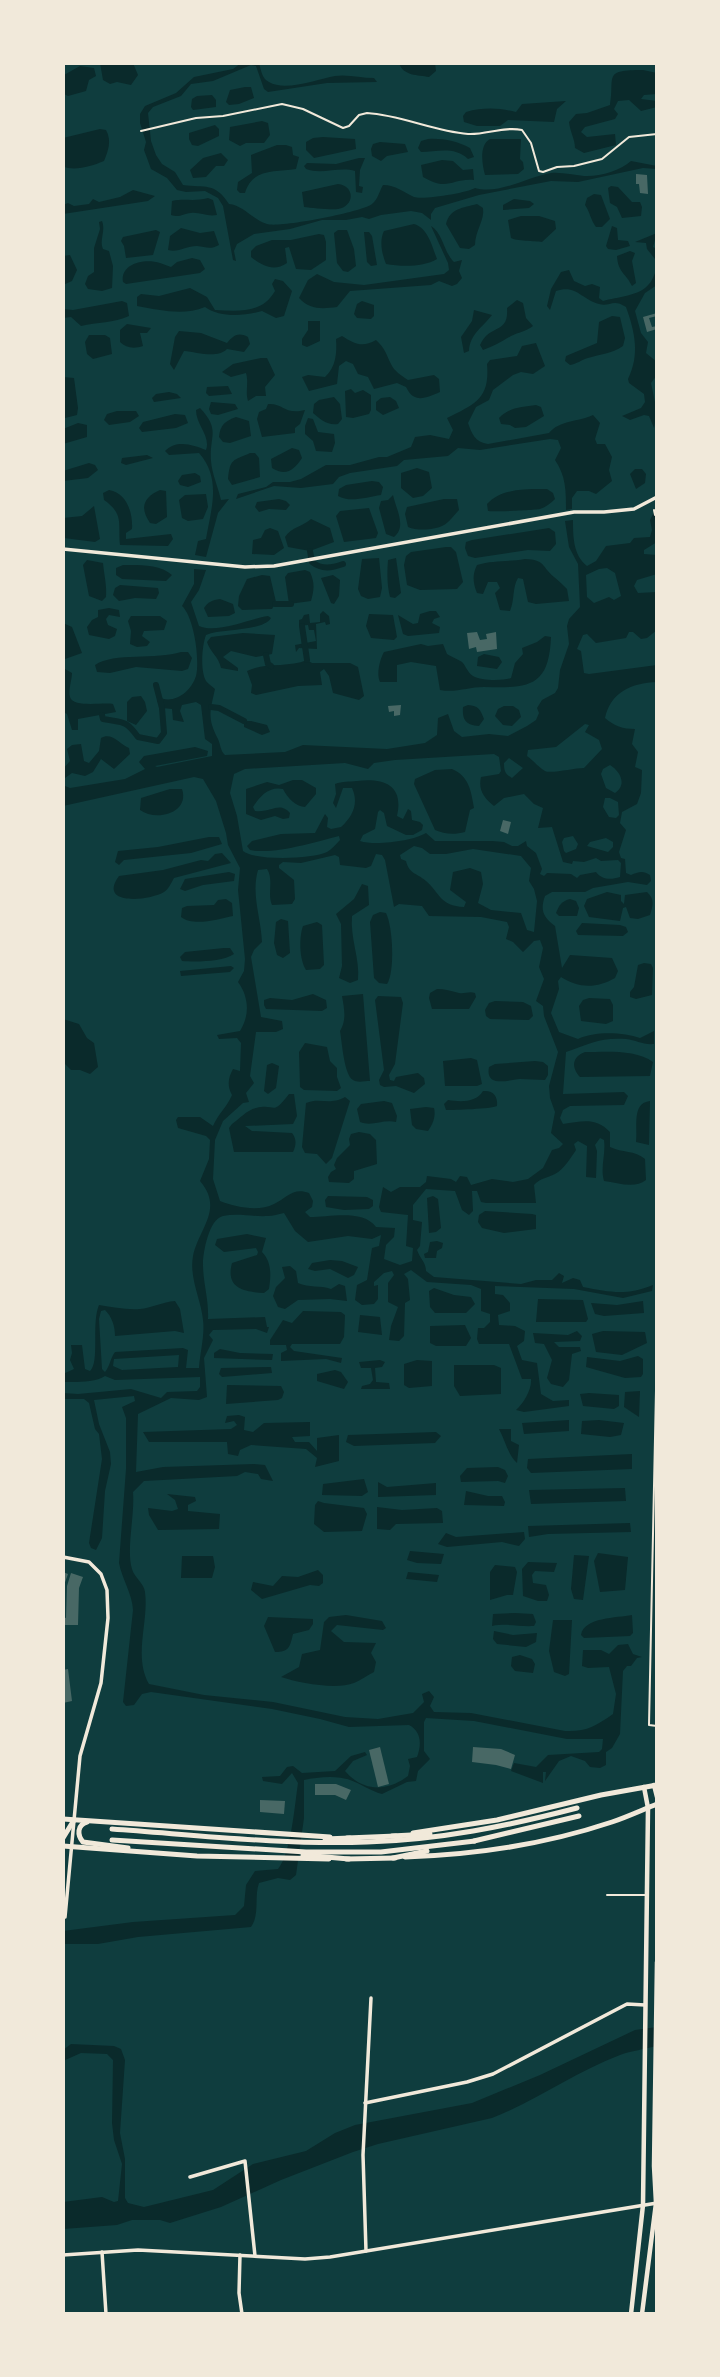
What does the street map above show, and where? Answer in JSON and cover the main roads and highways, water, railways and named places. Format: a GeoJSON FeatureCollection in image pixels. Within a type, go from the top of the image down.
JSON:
{"type":"FeatureCollection","features":[{"type":"Feature","properties":{"kind":"main road"},"geometry":{"type":"LineString","coordinates":[[392,1836],[497,1819],[601,1794],[656,1785],[657,1797]]}},
{"type":"Feature","properties":{"kind":"main road"},"geometry":{"type":"LineString","coordinates":[[631,2314],[643,2205],[648,1808],[644,1787]]}},
{"type":"Feature","properties":{"kind":"main road"},"geometry":{"type":"LineString","coordinates":[[112,1839],[283,1855],[349,1859],[393,1858],[466,1853],[531,1843],[612,1822],[657,1804]]}},
{"type":"Feature","properties":{"kind":"main road"},"geometry":{"type":"LineString","coordinates":[[63,1819],[308,1839],[391,1841],[475,1831],[577,1808]]}},
{"type":"Feature","properties":{"kind":"main road"},"geometry":{"type":"LineString","coordinates":[[393,1858],[579,1816]]}},
{"type":"Feature","properties":{"kind":"main road"},"geometry":{"type":"LineString","coordinates":[[63,1838],[74,1820]]}},
{"type":"Feature","properties":{"kind":"main road"},"geometry":{"type":"LineString","coordinates":[[90,1822],[84,1823],[79,1829],[80,1839],[86,1843],[206,1856]]}},
{"type":"Feature","properties":{"kind":"main road"},"geometry":{"type":"LineString","coordinates":[[112,1829],[284,1837]]}},
{"type":"Feature","properties":{"kind":"main road"},"geometry":{"type":"LineString","coordinates":[[308,1839],[475,1831]]}},
{"type":"Feature","properties":{"kind":"main road"},"geometry":{"type":"LineString","coordinates":[[306,1856],[381,1852],[475,1841]]}},
{"type":"Feature","properties":{"kind":"main road"},"geometry":{"type":"LineString","coordinates":[[63,1846],[206,1856],[283,1855]]}},
{"type":"Feature","properties":{"kind":"main road"},"geometry":{"type":"LineString","coordinates":[[642,2314],[656,2203],[657,1962]]}},
{"type":"Feature","properties":{"kind":"water"},"geometry":{"type":"Polygon","coordinates":[[[100,63],[133,63],[138,75],[131,85],[117,82],[110,84],[103,80],[100,63]]]}},
{"type":"Feature","properties":{"kind":"water"},"geometry":{"type":"Polygon","coordinates":[[[241,63],[259,63],[265,79],[276,85],[292,85],[340,76],[374,78],[377,82],[327,83],[268,92],[264,89],[256,66],[251,65],[213,81],[191,84],[181,96],[153,107],[148,113],[151,141],[156,155],[162,164],[175,172],[183,185],[214,189],[229,204],[267,224],[303,222],[365,207],[374,202],[383,185],[396,187],[414,197],[426,198],[475,188],[494,189],[551,173],[584,176],[609,173],[631,161],[657,166],[657,169],[643,168],[578,182],[551,181],[479,195],[435,208],[431,220],[422,213],[411,211],[369,219],[362,217],[322,220],[290,229],[254,234],[237,244],[234,251],[236,261],[233,260],[223,206],[218,198],[205,191],[177,190],[167,178],[151,169],[144,150],[146,142],[140,114],[145,106],[176,93],[194,77],[233,69],[241,63]]]}},
{"type":"Feature","properties":{"kind":"water"},"geometry":{"type":"Polygon","coordinates":[[[399,63],[435,63],[436,71],[429,77],[416,75],[407,73],[399,63]]]}},
{"type":"Feature","properties":{"kind":"water"},"geometry":{"type":"Polygon","coordinates":[[[80,66],[94,68],[96,76],[89,80],[86,91],[68,96],[64,94],[64,75],[80,66]]]}},
{"type":"Feature","properties":{"kind":"water"},"geometry":{"type":"Polygon","coordinates":[[[643,70],[657,73],[657,94],[644,95],[641,99],[657,101],[657,107],[641,111],[629,100],[618,101],[614,109],[618,114],[615,119],[585,127],[581,132],[587,137],[615,134],[616,145],[584,153],[575,148],[569,122],[576,114],[610,105],[612,81],[616,73],[643,70]]]}},
{"type":"Feature","properties":{"kind":"water"},"geometry":{"type":"Polygon","coordinates":[[[251,87],[254,98],[239,104],[229,105],[226,102],[230,90],[251,87]]]}},
{"type":"Feature","properties":{"kind":"water"},"geometry":{"type":"Polygon","coordinates":[[[212,95],[216,100],[216,107],[193,110],[192,99],[212,95]]]}},
{"type":"Feature","properties":{"kind":"water"},"geometry":{"type":"Polygon","coordinates":[[[566,101],[557,109],[554,122],[508,120],[500,126],[477,126],[464,122],[463,116],[466,112],[473,110],[516,112],[522,104],[566,101]]]}},
{"type":"Feature","properties":{"kind":"water"},"geometry":{"type":"Polygon","coordinates":[[[262,121],[268,123],[270,135],[264,143],[246,143],[240,146],[229,140],[230,127],[262,121]]]}},
{"type":"Feature","properties":{"kind":"water"},"geometry":{"type":"Polygon","coordinates":[[[215,125],[219,129],[219,136],[198,146],[192,145],[189,133],[215,125]]]}},
{"type":"Feature","properties":{"kind":"water"},"geometry":{"type":"Polygon","coordinates":[[[106,130],[109,138],[104,161],[77,168],[63,166],[63,138],[106,130]]]}},
{"type":"Feature","properties":{"kind":"water"},"geometry":{"type":"Polygon","coordinates":[[[323,137],[355,139],[356,149],[314,158],[306,150],[306,142],[323,137]]]}},
{"type":"Feature","properties":{"kind":"water"},"geometry":{"type":"Polygon","coordinates":[[[428,139],[460,144],[470,148],[474,157],[468,159],[451,151],[421,152],[418,148],[421,141],[428,139]]]}},
{"type":"Feature","properties":{"kind":"water"},"geometry":{"type":"Polygon","coordinates":[[[490,139],[521,139],[520,159],[524,169],[518,174],[485,175],[483,150],[490,139]]]}},
{"type":"Feature","properties":{"kind":"water"},"geometry":{"type":"Polygon","coordinates":[[[373,144],[405,144],[408,152],[387,156],[381,161],[372,156],[371,149],[373,144]]]}},
{"type":"Feature","properties":{"kind":"water"},"geometry":{"type":"Polygon","coordinates":[[[277,145],[292,147],[293,155],[299,157],[296,169],[259,175],[248,185],[245,193],[240,193],[237,190],[238,182],[252,173],[251,155],[277,145]]]}},
{"type":"Feature","properties":{"kind":"water"},"geometry":{"type":"Polygon","coordinates":[[[221,153],[228,160],[224,166],[216,166],[206,177],[193,178],[190,170],[203,158],[221,153]]]}},
{"type":"Feature","properties":{"kind":"water"},"geometry":{"type":"Polygon","coordinates":[[[365,158],[360,170],[359,186],[363,187],[362,193],[356,192],[355,171],[312,171],[304,166],[307,163],[336,164],[365,158]]]}},
{"type":"Feature","properties":{"kind":"water"},"geometry":{"type":"Polygon","coordinates":[[[442,160],[453,161],[463,170],[473,169],[474,180],[438,184],[423,177],[421,165],[442,160]]]}},
{"type":"Feature","properties":{"kind":"water"},"geometry":{"type":"Polygon","coordinates":[[[338,184],[348,188],[350,192],[350,200],[344,207],[304,207],[302,192],[338,184]]]}},
{"type":"Feature","properties":{"kind":"water"},"geometry":{"type":"Polygon","coordinates":[[[618,187],[632,202],[640,202],[641,216],[622,218],[617,207],[610,203],[608,188],[618,187]]]}},
{"type":"Feature","properties":{"kind":"water"},"geometry":{"type":"Polygon","coordinates":[[[133,190],[155,196],[148,201],[63,214],[63,205],[68,203],[74,206],[89,204],[93,199],[99,202],[120,197],[133,190]]]}},
{"type":"Feature","properties":{"kind":"water"},"geometry":{"type":"Polygon","coordinates":[[[594,194],[601,195],[610,219],[602,227],[596,227],[585,205],[587,198],[594,194]]]}},
{"type":"Feature","properties":{"kind":"water"},"geometry":{"type":"Polygon","coordinates":[[[208,198],[213,200],[217,215],[171,215],[172,201],[208,198]]]}},
{"type":"Feature","properties":{"kind":"water"},"geometry":{"type":"Polygon","coordinates":[[[514,199],[534,204],[529,208],[503,210],[503,205],[514,199]]]}},
{"type":"Feature","properties":{"kind":"water"},"geometry":{"type":"Polygon","coordinates":[[[477,204],[483,208],[483,212],[475,245],[469,249],[460,248],[446,224],[458,210],[477,204]]]}},
{"type":"Feature","properties":{"kind":"water"},"geometry":{"type":"Polygon","coordinates":[[[521,216],[539,216],[555,221],[556,229],[542,242],[513,239],[508,220],[521,216]]]}},
{"type":"Feature","properties":{"kind":"water"},"geometry":{"type":"Polygon","coordinates":[[[102,221],[102,246],[109,251],[113,266],[112,288],[102,291],[88,289],[85,284],[88,276],[94,272],[94,248],[100,229],[99,222],[102,221]]]}},
{"type":"Feature","properties":{"kind":"water"},"geometry":{"type":"Polygon","coordinates":[[[414,224],[426,233],[437,259],[413,266],[386,264],[382,248],[384,231],[414,224]]]}},
{"type":"Feature","properties":{"kind":"water"},"geometry":{"type":"Polygon","coordinates":[[[431,226],[438,233],[454,262],[462,260],[459,271],[462,278],[457,284],[452,286],[439,281],[431,285],[350,291],[337,307],[332,308],[312,307],[299,298],[308,280],[317,274],[334,282],[364,285],[444,274],[449,270],[448,263],[431,226]]]}},
{"type":"Feature","properties":{"kind":"water"},"geometry":{"type":"Polygon","coordinates":[[[612,226],[617,228],[618,240],[628,241],[630,246],[608,249],[606,246],[612,226]]]}},
{"type":"Feature","properties":{"kind":"water"},"geometry":{"type":"Polygon","coordinates":[[[181,228],[200,233],[214,231],[219,245],[210,248],[197,246],[168,250],[170,236],[181,228]]]}},
{"type":"Feature","properties":{"kind":"water"},"geometry":{"type":"Polygon","coordinates":[[[156,230],[160,232],[153,255],[126,258],[121,241],[123,237],[156,230]]]}},
{"type":"Feature","properties":{"kind":"water"},"geometry":{"type":"Polygon","coordinates":[[[347,230],[354,249],[356,266],[348,272],[343,271],[337,263],[334,233],[347,230]]]}},
{"type":"Feature","properties":{"kind":"water"},"geometry":{"type":"Polygon","coordinates":[[[364,232],[369,232],[372,236],[377,265],[371,266],[367,262],[364,232]]]}},
{"type":"Feature","properties":{"kind":"water"},"geometry":{"type":"Polygon","coordinates":[[[657,233],[653,247],[657,249],[655,259],[646,243],[635,242],[657,233]]]}},
{"type":"Feature","properties":{"kind":"water"},"geometry":{"type":"Polygon","coordinates":[[[324,235],[326,242],[326,260],[311,270],[296,269],[289,247],[285,248],[287,263],[282,266],[264,265],[251,257],[251,251],[256,246],[272,240],[291,240],[324,235]]]}},
{"type":"Feature","properties":{"kind":"water"},"geometry":{"type":"Polygon","coordinates":[[[630,251],[635,253],[632,261],[636,283],[632,286],[621,270],[617,256],[630,251]]]}},
{"type":"Feature","properties":{"kind":"water"},"geometry":{"type":"Polygon","coordinates":[[[70,255],[77,270],[72,281],[63,285],[63,256],[70,255]]]}},
{"type":"Feature","properties":{"kind":"water"},"geometry":{"type":"Polygon","coordinates":[[[192,258],[200,260],[205,269],[200,273],[126,284],[123,282],[125,271],[134,264],[147,261],[171,267],[177,262],[192,258]]]}},
{"type":"Feature","properties":{"kind":"water"},"geometry":{"type":"Polygon","coordinates":[[[657,269],[657,285],[645,293],[635,311],[641,333],[648,342],[646,353],[657,362],[657,375],[651,383],[657,412],[654,428],[649,416],[630,420],[622,416],[641,408],[645,402],[644,394],[629,383],[628,379],[634,361],[635,343],[626,307],[618,303],[599,304],[569,289],[556,291],[550,310],[547,306],[551,289],[561,272],[569,270],[574,281],[585,286],[592,284],[600,287],[599,298],[603,301],[640,291],[650,282],[657,269]]]}},
{"type":"Feature","properties":{"kind":"water"},"geometry":{"type":"Polygon","coordinates":[[[275,279],[283,281],[292,291],[284,316],[276,318],[262,311],[233,315],[211,311],[205,307],[180,312],[137,306],[137,297],[141,294],[159,296],[190,288],[207,297],[215,310],[249,309],[270,298],[275,291],[272,284],[275,279]]]}},
{"type":"Feature","properties":{"kind":"water"},"geometry":{"type":"Polygon","coordinates":[[[517,300],[523,303],[526,318],[533,326],[483,350],[480,345],[484,338],[502,326],[507,316],[507,308],[517,300]]]}},
{"type":"Feature","properties":{"kind":"water"},"geometry":{"type":"Polygon","coordinates":[[[122,301],[127,303],[129,316],[123,318],[81,326],[71,317],[63,318],[63,309],[73,310],[122,301]]]}},
{"type":"Feature","properties":{"kind":"water"},"geometry":{"type":"Polygon","coordinates":[[[362,301],[374,305],[374,316],[371,319],[357,318],[354,314],[357,304],[362,301]]]}},
{"type":"Feature","properties":{"kind":"water"},"geometry":{"type":"Polygon","coordinates":[[[474,310],[492,315],[474,336],[469,351],[464,353],[461,337],[472,321],[474,310]]]}},
{"type":"Feature","properties":{"kind":"water"},"geometry":{"type":"Polygon","coordinates":[[[612,316],[620,317],[625,338],[623,346],[570,365],[565,361],[566,356],[597,343],[599,322],[612,316]]]}},
{"type":"Feature","properties":{"kind":"water"},"geometry":{"type":"Polygon","coordinates":[[[308,321],[320,321],[320,341],[307,347],[302,345],[302,339],[308,330],[308,321]]]}},
{"type":"Feature","properties":{"kind":"water"},"geometry":{"type":"Polygon","coordinates":[[[127,324],[151,328],[147,333],[140,333],[143,346],[130,347],[120,342],[120,330],[127,324]]]}},
{"type":"Feature","properties":{"kind":"water"},"geometry":{"type":"Polygon","coordinates":[[[179,331],[201,333],[227,343],[234,336],[241,335],[248,337],[250,344],[244,352],[227,349],[218,354],[184,351],[174,370],[170,364],[175,337],[179,331]]]}},
{"type":"Feature","properties":{"kind":"water"},"geometry":{"type":"Polygon","coordinates":[[[89,335],[105,335],[110,338],[112,354],[93,359],[87,354],[85,342],[89,335]]]}},
{"type":"Feature","properties":{"kind":"water"},"geometry":{"type":"Polygon","coordinates":[[[342,336],[359,344],[376,340],[398,373],[408,380],[434,375],[439,379],[440,392],[417,398],[406,387],[397,383],[374,389],[368,377],[358,374],[353,364],[346,361],[339,366],[337,384],[309,391],[302,377],[325,377],[335,360],[336,339],[342,336]]]}},
{"type":"Feature","properties":{"kind":"water"},"geometry":{"type":"Polygon","coordinates":[[[536,343],[545,366],[533,374],[521,372],[513,375],[493,390],[489,400],[476,407],[468,423],[475,437],[488,444],[549,433],[564,423],[593,415],[600,423],[595,439],[597,444],[605,444],[612,457],[609,470],[612,481],[596,494],[577,491],[572,498],[572,509],[566,510],[563,478],[555,460],[561,448],[558,440],[550,439],[480,450],[458,448],[448,456],[404,460],[397,466],[350,473],[339,477],[333,484],[301,488],[274,486],[236,499],[238,494],[266,487],[273,482],[301,479],[326,465],[350,465],[387,457],[411,447],[415,437],[430,435],[449,439],[453,430],[447,418],[479,399],[486,385],[487,364],[490,360],[517,356],[522,346],[536,343]]]}},
{"type":"Feature","properties":{"kind":"water"},"geometry":{"type":"Polygon","coordinates":[[[267,358],[275,375],[265,387],[266,396],[256,396],[248,401],[246,373],[231,377],[222,372],[233,364],[267,358]]]}},
{"type":"Feature","properties":{"kind":"water"},"geometry":{"type":"Polygon","coordinates":[[[63,377],[74,378],[78,408],[77,415],[65,418],[63,418],[63,377]]]}},
{"type":"Feature","properties":{"kind":"water"},"geometry":{"type":"Polygon","coordinates":[[[228,386],[232,394],[209,396],[206,393],[207,387],[228,386]]]}},
{"type":"Feature","properties":{"kind":"water"},"geometry":{"type":"Polygon","coordinates":[[[351,389],[355,393],[363,390],[371,395],[369,414],[346,417],[345,391],[351,389]]]}},
{"type":"Feature","properties":{"kind":"water"},"geometry":{"type":"Polygon","coordinates":[[[169,392],[181,398],[154,402],[152,398],[156,394],[169,392]]]}},
{"type":"Feature","properties":{"kind":"water"},"geometry":{"type":"Polygon","coordinates":[[[334,397],[340,404],[342,419],[338,424],[324,421],[313,413],[314,404],[319,400],[334,397]]]}},
{"type":"Feature","properties":{"kind":"water"},"geometry":{"type":"Polygon","coordinates":[[[390,397],[396,401],[399,408],[383,415],[376,410],[376,402],[390,397]]]}},
{"type":"Feature","properties":{"kind":"water"},"geometry":{"type":"Polygon","coordinates":[[[211,402],[235,404],[238,409],[218,415],[211,414],[211,402]]]}},
{"type":"Feature","properties":{"kind":"water"},"geometry":{"type":"Polygon","coordinates":[[[268,404],[293,411],[305,410],[295,433],[262,437],[257,419],[259,412],[266,409],[268,404]]]}},
{"type":"Feature","properties":{"kind":"water"},"geometry":{"type":"Polygon","coordinates":[[[536,405],[541,407],[544,416],[526,427],[515,428],[501,424],[499,418],[507,412],[536,405]]]}},
{"type":"Feature","properties":{"kind":"water"},"geometry":{"type":"Polygon","coordinates":[[[200,408],[212,428],[212,466],[221,500],[229,499],[218,513],[206,557],[195,555],[198,541],[206,539],[213,494],[210,473],[199,453],[169,455],[165,451],[180,444],[206,450],[207,440],[196,410],[200,408]]]}},
{"type":"Feature","properties":{"kind":"water"},"geometry":{"type":"Polygon","coordinates":[[[136,411],[139,416],[130,422],[109,425],[104,420],[107,414],[136,411]]]}},
{"type":"Feature","properties":{"kind":"water"},"geometry":{"type":"Polygon","coordinates":[[[175,414],[185,415],[188,423],[176,428],[142,432],[139,428],[143,422],[175,414]]]}},
{"type":"Feature","properties":{"kind":"water"},"geometry":{"type":"Polygon","coordinates":[[[236,417],[249,421],[251,436],[230,443],[223,442],[219,437],[222,426],[236,417]]]}},
{"type":"Feature","properties":{"kind":"water"},"geometry":{"type":"Polygon","coordinates":[[[308,418],[313,419],[318,432],[334,434],[332,452],[316,451],[313,441],[305,434],[308,418]]]}},
{"type":"Feature","properties":{"kind":"water"},"geometry":{"type":"Polygon","coordinates":[[[78,423],[87,425],[87,437],[63,444],[63,429],[78,423]]]}},
{"type":"Feature","properties":{"kind":"water"},"geometry":{"type":"Polygon","coordinates":[[[292,448],[299,450],[302,458],[296,466],[286,472],[272,468],[271,459],[292,448]]]}},
{"type":"Feature","properties":{"kind":"water"},"geometry":{"type":"Polygon","coordinates":[[[255,453],[259,458],[260,477],[232,485],[228,479],[231,464],[255,453]]]}},
{"type":"Feature","properties":{"kind":"water"},"geometry":{"type":"Polygon","coordinates":[[[147,455],[153,458],[126,465],[121,463],[122,458],[147,455]]]}},
{"type":"Feature","properties":{"kind":"water"},"geometry":{"type":"Polygon","coordinates":[[[89,463],[95,465],[98,470],[88,478],[63,481],[63,471],[89,463]]]}},
{"type":"Feature","properties":{"kind":"water"},"geometry":{"type":"Polygon","coordinates":[[[417,468],[429,472],[432,488],[423,496],[413,498],[401,488],[401,473],[417,468]]]}},
{"type":"Feature","properties":{"kind":"water"},"geometry":{"type":"Polygon","coordinates":[[[635,469],[642,469],[646,474],[645,483],[636,489],[630,474],[635,469]]]}},
{"type":"Feature","properties":{"kind":"water"},"geometry":{"type":"Polygon","coordinates":[[[195,473],[200,476],[201,482],[188,487],[180,485],[178,481],[182,475],[195,473]]]}},
{"type":"Feature","properties":{"kind":"water"},"geometry":{"type":"Polygon","coordinates":[[[379,482],[383,487],[381,495],[353,499],[338,496],[339,489],[346,485],[379,482]]]}},
{"type":"Feature","properties":{"kind":"water"},"geometry":{"type":"Polygon","coordinates":[[[547,489],[553,493],[555,499],[540,509],[488,511],[487,504],[507,492],[547,489]]]}},
{"type":"Feature","properties":{"kind":"water"},"geometry":{"type":"Polygon","coordinates":[[[109,490],[120,495],[130,510],[132,529],[126,533],[126,539],[171,534],[173,539],[168,546],[120,545],[117,515],[104,500],[103,493],[109,490]]]}},
{"type":"Feature","properties":{"kind":"water"},"geometry":{"type":"Polygon","coordinates":[[[160,490],[166,491],[167,517],[156,524],[150,523],[145,512],[145,503],[160,490]]]}},
{"type":"Feature","properties":{"kind":"water"},"geometry":{"type":"Polygon","coordinates":[[[206,494],[208,507],[203,519],[188,521],[182,518],[179,500],[185,495],[206,494]]]}},
{"type":"Feature","properties":{"kind":"water"},"geometry":{"type":"Polygon","coordinates":[[[393,495],[400,523],[398,533],[394,537],[386,534],[379,508],[381,501],[388,500],[393,495]]]}},
{"type":"Feature","properties":{"kind":"water"},"geometry":{"type":"Polygon","coordinates":[[[279,499],[290,505],[286,510],[269,509],[259,512],[255,507],[257,502],[279,499]]]}},
{"type":"Feature","properties":{"kind":"water"},"geometry":{"type":"Polygon","coordinates":[[[457,499],[459,510],[447,523],[430,529],[408,527],[405,514],[407,507],[457,499]]]}},
{"type":"Feature","properties":{"kind":"water"},"geometry":{"type":"Polygon","coordinates":[[[94,506],[100,539],[95,542],[64,538],[63,518],[82,516],[94,506]]]}},
{"type":"Feature","properties":{"kind":"water"},"geometry":{"type":"Polygon","coordinates":[[[369,508],[378,533],[376,538],[344,542],[336,516],[340,511],[369,508]]]}},
{"type":"Feature","properties":{"kind":"water"},"geometry":{"type":"Polygon","coordinates":[[[657,510],[657,542],[644,550],[644,554],[657,555],[657,574],[637,580],[634,586],[638,593],[657,592],[657,630],[647,638],[641,639],[629,632],[626,638],[596,643],[587,634],[583,635],[577,649],[581,651],[584,673],[589,674],[657,665],[657,682],[639,684],[617,695],[605,718],[619,726],[635,729],[632,744],[638,752],[635,767],[642,770],[641,793],[637,804],[622,812],[620,823],[626,830],[619,852],[621,858],[625,859],[626,873],[631,875],[645,872],[650,875],[651,881],[647,885],[628,882],[585,892],[552,892],[545,896],[543,905],[545,916],[555,926],[562,968],[570,955],[612,958],[618,971],[615,978],[594,985],[581,985],[561,977],[551,1013],[559,1032],[578,1039],[609,1033],[640,1038],[654,1031],[654,1044],[609,1039],[566,1052],[563,1094],[624,1092],[628,1096],[624,1105],[570,1106],[563,1110],[560,1118],[563,1124],[588,1121],[605,1127],[610,1132],[610,1147],[637,1154],[645,1159],[646,1180],[632,1185],[604,1181],[604,1140],[600,1138],[595,1145],[596,1178],[586,1177],[587,1146],[578,1141],[574,1144],[576,1150],[567,1164],[534,1185],[536,1203],[486,1203],[481,1202],[477,1191],[472,1191],[473,1211],[469,1215],[462,1210],[455,1191],[426,1189],[413,1205],[413,1220],[422,1222],[420,1246],[417,1250],[426,1271],[434,1277],[521,1284],[552,1280],[559,1273],[564,1276],[562,1283],[573,1278],[580,1280],[583,1287],[618,1292],[634,1291],[653,1285],[652,1291],[623,1298],[574,1289],[495,1286],[495,1294],[503,1295],[510,1303],[510,1311],[498,1315],[499,1325],[515,1326],[525,1331],[524,1341],[517,1346],[522,1360],[537,1363],[541,1394],[553,1401],[569,1400],[569,1406],[524,1412],[516,1410],[527,1396],[531,1379],[522,1379],[509,1344],[479,1344],[477,1339],[478,1328],[484,1328],[490,1322],[490,1314],[481,1311],[481,1289],[471,1285],[427,1282],[411,1270],[404,1274],[408,1279],[410,1300],[405,1303],[404,1336],[399,1341],[389,1340],[398,1307],[388,1302],[388,1283],[394,1275],[392,1271],[384,1273],[374,1282],[374,1286],[378,1285],[378,1299],[374,1304],[362,1305],[355,1300],[357,1285],[367,1280],[372,1248],[379,1246],[381,1235],[372,1239],[348,1236],[308,1242],[295,1231],[284,1213],[268,1216],[229,1215],[218,1218],[208,1237],[203,1259],[208,1319],[265,1317],[269,1327],[267,1333],[256,1329],[213,1330],[209,1335],[213,1340],[204,1358],[207,1397],[199,1400],[171,1398],[138,1414],[136,1472],[163,1467],[254,1464],[265,1465],[273,1481],[245,1472],[237,1476],[144,1481],[133,1492],[130,1552],[133,1572],[145,1592],[142,1662],[149,1684],[204,1695],[273,1702],[345,1717],[378,1719],[413,1713],[424,1702],[422,1694],[429,1691],[434,1697],[430,1706],[434,1712],[471,1713],[572,1731],[590,1727],[613,1714],[616,1694],[609,1667],[582,1666],[583,1650],[601,1650],[609,1654],[618,1645],[628,1644],[633,1654],[642,1657],[637,1658],[623,1671],[620,1734],[612,1748],[606,1752],[606,1765],[600,1768],[590,1767],[585,1761],[571,1756],[559,1761],[545,1781],[546,1772],[543,1772],[543,1783],[511,1771],[514,1763],[536,1767],[548,1755],[599,1752],[603,1739],[567,1739],[474,1721],[426,1718],[424,1751],[430,1759],[418,1771],[416,1781],[407,1782],[382,1794],[345,1778],[304,1780],[304,1818],[296,1875],[290,1880],[278,1878],[259,1883],[255,1917],[251,1927],[138,1937],[98,1944],[63,1944],[63,1931],[133,1922],[235,1915],[244,1906],[246,1885],[255,1871],[278,1869],[292,1828],[298,1783],[292,1773],[282,1784],[263,1781],[262,1777],[280,1776],[287,1767],[293,1766],[302,1773],[335,1771],[351,1756],[365,1752],[367,1755],[353,1761],[345,1771],[359,1783],[384,1787],[408,1776],[408,1759],[417,1757],[420,1747],[418,1734],[409,1725],[349,1727],[272,1709],[151,1692],[142,1694],[134,1705],[126,1706],[123,1702],[133,1610],[119,1563],[126,1469],[126,1418],[122,1407],[135,1401],[134,1396],[94,1400],[99,1424],[110,1452],[111,1464],[105,1491],[102,1538],[96,1550],[91,1548],[89,1543],[102,1459],[99,1434],[95,1429],[89,1403],[84,1399],[63,1399],[63,1393],[131,1389],[161,1398],[167,1392],[197,1391],[200,1377],[115,1380],[105,1376],[90,1381],[63,1382],[63,1374],[74,1369],[70,1360],[71,1345],[82,1345],[85,1369],[90,1371],[93,1366],[99,1305],[140,1309],[175,1301],[180,1309],[184,1333],[175,1331],[115,1336],[111,1319],[105,1310],[101,1311],[99,1319],[102,1369],[105,1372],[115,1352],[183,1348],[188,1350],[186,1368],[199,1368],[203,1326],[192,1264],[210,1210],[207,1191],[200,1181],[209,1159],[210,1140],[206,1136],[178,1128],[176,1120],[178,1117],[200,1117],[213,1126],[232,1095],[229,1085],[231,1072],[233,1069],[240,1071],[241,1043],[237,1038],[219,1039],[217,1035],[240,1031],[247,1012],[244,994],[238,982],[244,971],[245,959],[238,890],[240,868],[228,845],[216,801],[203,779],[194,777],[63,806],[63,769],[70,761],[67,749],[81,744],[84,761],[89,763],[99,751],[101,738],[109,736],[129,748],[130,754],[114,769],[101,759],[93,772],[85,776],[72,773],[65,778],[65,786],[70,788],[125,779],[145,769],[139,762],[144,756],[195,747],[208,751],[207,756],[155,766],[157,767],[212,756],[212,744],[205,739],[201,705],[196,702],[182,705],[180,711],[184,722],[173,720],[172,709],[162,708],[157,701],[158,697],[176,698],[186,692],[196,676],[195,639],[190,619],[182,606],[194,584],[194,569],[206,570],[199,590],[191,602],[199,626],[215,628],[268,616],[271,618],[259,626],[206,635],[203,671],[206,681],[215,689],[211,720],[225,755],[285,752],[303,745],[387,749],[425,743],[437,735],[438,718],[448,714],[454,731],[462,737],[489,734],[508,736],[536,720],[539,713],[537,708],[542,700],[555,693],[558,688],[560,670],[569,644],[567,626],[569,619],[580,607],[578,564],[569,547],[565,521],[573,520],[576,551],[587,566],[596,561],[606,546],[630,543],[634,538],[650,537],[650,520],[657,510]],[[607,568],[586,575],[587,597],[594,603],[609,597],[614,600],[621,596],[615,573],[607,568]],[[585,724],[556,747],[528,750],[527,756],[545,771],[552,772],[584,768],[602,749],[599,740],[585,732],[589,725],[585,724]],[[494,754],[374,763],[368,769],[345,763],[245,769],[234,774],[230,793],[243,851],[259,856],[284,858],[327,852],[340,840],[339,836],[270,851],[250,850],[247,846],[252,841],[281,834],[315,833],[325,814],[328,818],[327,827],[341,827],[352,814],[355,799],[352,788],[343,788],[336,808],[333,803],[335,784],[367,780],[390,786],[398,797],[397,816],[403,819],[408,809],[411,811],[412,820],[423,825],[422,830],[406,835],[387,826],[384,813],[380,810],[375,829],[363,835],[360,841],[394,842],[426,833],[435,841],[492,841],[518,846],[526,841],[527,846],[536,853],[542,869],[540,874],[544,876],[547,873],[571,874],[577,878],[596,872],[607,879],[620,877],[621,863],[618,860],[601,861],[596,858],[584,862],[573,861],[572,864],[563,862],[552,827],[538,828],[543,808],[534,804],[524,794],[504,798],[494,806],[490,803],[480,782],[481,777],[499,774],[501,771],[499,757],[494,754]],[[509,758],[504,763],[505,770],[512,778],[523,768],[509,758]],[[610,765],[603,769],[601,774],[606,788],[615,793],[622,782],[620,775],[610,765]],[[605,798],[603,807],[609,817],[616,818],[619,815],[618,802],[605,798]],[[573,836],[564,838],[566,853],[576,849],[578,844],[573,836]],[[606,838],[590,842],[587,846],[608,852],[613,847],[613,842],[606,838]],[[414,846],[400,855],[401,859],[406,861],[411,871],[426,881],[441,898],[456,906],[464,907],[466,902],[450,890],[453,872],[470,868],[481,872],[483,884],[478,903],[491,910],[521,913],[527,930],[534,932],[537,901],[529,881],[531,868],[521,856],[473,849],[430,854],[414,846]],[[376,854],[371,866],[366,868],[340,865],[339,857],[335,855],[301,863],[283,862],[279,865],[279,868],[294,880],[295,899],[292,904],[272,905],[269,873],[267,869],[258,870],[256,897],[262,942],[251,957],[261,1017],[282,1021],[283,1029],[276,1032],[256,1032],[250,1076],[254,1083],[246,1093],[249,1102],[243,1103],[223,1121],[215,1140],[213,1179],[220,1201],[233,1205],[261,1208],[299,1191],[309,1193],[313,1201],[312,1207],[305,1212],[310,1217],[355,1216],[370,1221],[376,1227],[395,1228],[394,1237],[386,1245],[384,1259],[400,1265],[412,1261],[413,1248],[406,1246],[408,1215],[381,1212],[379,1207],[383,1187],[391,1192],[400,1187],[420,1187],[426,1182],[427,1176],[456,1182],[460,1176],[467,1177],[471,1185],[492,1179],[513,1182],[528,1179],[543,1168],[552,1150],[563,1144],[551,1133],[555,1112],[549,1086],[558,1052],[544,1016],[543,1006],[536,1001],[544,979],[539,967],[543,948],[540,940],[534,941],[523,952],[506,939],[509,927],[507,922],[481,917],[429,916],[422,906],[399,904],[394,907],[382,855],[376,854]],[[179,1355],[114,1359],[113,1366],[122,1370],[178,1367],[179,1355]]]}},
{"type":"Feature","properties":{"kind":"water"},"geometry":{"type":"Polygon","coordinates":[[[311,519],[330,528],[334,542],[310,551],[288,547],[285,537],[311,519]]]}},
{"type":"Feature","properties":{"kind":"water"},"geometry":{"type":"Polygon","coordinates":[[[270,528],[278,531],[284,548],[274,555],[252,554],[253,540],[261,538],[265,530],[270,528]]]}},
{"type":"Feature","properties":{"kind":"water"},"geometry":{"type":"Polygon","coordinates":[[[549,528],[555,532],[556,544],[550,551],[528,550],[475,558],[468,556],[465,548],[466,542],[472,540],[549,528]]]}},
{"type":"Feature","properties":{"kind":"water"},"geometry":{"type":"Polygon","coordinates":[[[451,547],[456,552],[463,582],[457,589],[420,590],[407,585],[404,565],[406,556],[411,552],[451,547]]]}},
{"type":"Feature","properties":{"kind":"water"},"geometry":{"type":"Polygon","coordinates":[[[379,558],[382,588],[380,597],[368,599],[361,596],[358,589],[362,559],[379,558]]]}},
{"type":"Feature","properties":{"kind":"water"},"geometry":{"type":"Polygon","coordinates":[[[396,558],[401,593],[395,598],[390,597],[387,570],[388,560],[396,558]]]}},
{"type":"Feature","properties":{"kind":"water"},"geometry":{"type":"Polygon","coordinates":[[[525,559],[542,564],[567,589],[569,601],[536,604],[528,602],[523,579],[518,578],[510,611],[500,610],[495,593],[500,588],[497,582],[488,582],[483,594],[477,593],[474,572],[477,565],[525,559]]]}},
{"type":"Feature","properties":{"kind":"water"},"geometry":{"type":"Polygon","coordinates":[[[87,560],[103,563],[106,597],[102,601],[89,596],[83,565],[87,560]]]}},
{"type":"Feature","properties":{"kind":"water"},"geometry":{"type":"Polygon","coordinates":[[[123,565],[155,567],[172,575],[166,581],[122,579],[116,575],[116,568],[123,565]]]}},
{"type":"Feature","properties":{"kind":"water"},"geometry":{"type":"Polygon","coordinates":[[[305,570],[310,572],[313,580],[311,601],[289,604],[285,577],[288,573],[305,570]]]}},
{"type":"Feature","properties":{"kind":"water"},"geometry":{"type":"Polygon","coordinates":[[[333,575],[340,580],[339,596],[334,604],[331,603],[321,578],[333,575]]]}},
{"type":"Feature","properties":{"kind":"water"},"geometry":{"type":"Polygon","coordinates":[[[270,576],[276,602],[272,609],[242,610],[238,606],[239,596],[247,579],[270,576]]]}},
{"type":"Feature","properties":{"kind":"water"},"geometry":{"type":"Polygon","coordinates":[[[120,585],[158,588],[159,593],[156,599],[135,598],[119,601],[113,595],[115,588],[120,585]]]}},
{"type":"Feature","properties":{"kind":"water"},"geometry":{"type":"Polygon","coordinates":[[[220,599],[233,604],[235,613],[208,617],[204,608],[210,602],[220,599]]]}},
{"type":"Feature","properties":{"kind":"water"},"geometry":{"type":"Polygon","coordinates":[[[98,610],[119,610],[120,617],[109,615],[106,619],[108,625],[117,629],[115,636],[109,639],[89,635],[87,627],[98,617],[98,610]]]}},
{"type":"Feature","properties":{"kind":"water"},"geometry":{"type":"Polygon","coordinates":[[[323,611],[329,616],[330,624],[316,624],[317,649],[299,648],[296,652],[295,645],[316,641],[314,630],[309,630],[308,625],[299,626],[299,620],[309,614],[310,623],[320,622],[320,614],[323,611]]]}},
{"type":"Feature","properties":{"kind":"water"},"geometry":{"type":"Polygon","coordinates":[[[436,611],[440,617],[432,623],[440,627],[439,633],[408,636],[403,634],[398,615],[413,624],[418,623],[420,614],[436,611]]]}},
{"type":"Feature","properties":{"kind":"water"},"geometry":{"type":"Polygon","coordinates":[[[369,614],[393,615],[397,637],[394,640],[371,638],[366,626],[369,614]]]}},
{"type":"Feature","properties":{"kind":"water"},"geometry":{"type":"Polygon","coordinates":[[[131,616],[160,616],[167,621],[164,630],[144,631],[142,636],[150,642],[147,646],[137,647],[130,644],[131,631],[128,621],[131,616]]]}},
{"type":"Feature","properties":{"kind":"water"},"geometry":{"type":"Polygon","coordinates":[[[63,623],[72,627],[82,653],[65,659],[63,659],[63,623]]]}},
{"type":"Feature","properties":{"kind":"water"},"geometry":{"type":"Polygon","coordinates":[[[243,633],[275,635],[272,654],[256,657],[231,651],[223,657],[238,668],[238,671],[221,668],[207,642],[211,637],[243,633]]]}},
{"type":"Feature","properties":{"kind":"water"},"geometry":{"type":"Polygon","coordinates":[[[545,636],[551,637],[546,666],[533,682],[524,685],[440,690],[436,666],[411,662],[397,665],[397,682],[380,682],[378,675],[384,652],[421,644],[443,644],[447,654],[462,662],[473,676],[486,680],[507,679],[511,678],[515,663],[523,654],[522,648],[545,636]]]}},
{"type":"Feature","properties":{"kind":"water"},"geometry":{"type":"Polygon","coordinates":[[[188,652],[192,658],[188,669],[182,671],[136,667],[110,673],[97,672],[95,665],[124,657],[160,656],[188,652]]]}},
{"type":"Feature","properties":{"kind":"water"},"geometry":{"type":"Polygon","coordinates":[[[484,654],[499,657],[502,662],[497,669],[477,666],[478,657],[484,654]]]}},
{"type":"Feature","properties":{"kind":"water"},"geometry":{"type":"Polygon","coordinates":[[[307,660],[312,663],[350,663],[358,667],[364,696],[359,700],[333,693],[329,676],[324,669],[320,672],[322,685],[298,686],[256,695],[251,693],[252,685],[247,671],[307,660]]]}},
{"type":"Feature","properties":{"kind":"water"},"geometry":{"type":"Polygon","coordinates":[[[65,669],[72,673],[69,691],[72,700],[82,704],[113,704],[116,712],[78,719],[78,730],[72,730],[67,714],[63,712],[65,669]]]}},
{"type":"Feature","properties":{"kind":"water"},"geometry":{"type":"Polygon","coordinates":[[[141,696],[147,711],[136,725],[127,721],[127,702],[132,697],[141,696]]]}},
{"type":"Feature","properties":{"kind":"water"},"geometry":{"type":"Polygon","coordinates":[[[513,706],[519,710],[521,717],[512,726],[503,725],[495,716],[498,709],[513,706]]]}},
{"type":"Feature","properties":{"kind":"water"},"geometry":{"type":"Polygon","coordinates":[[[463,707],[477,707],[481,713],[484,719],[479,726],[468,723],[464,718],[463,707]]]}},
{"type":"Feature","properties":{"kind":"water"},"geometry":{"type":"Polygon","coordinates":[[[244,721],[267,725],[270,732],[262,735],[244,727],[244,721]]]}},
{"type":"Feature","properties":{"kind":"water"},"geometry":{"type":"Polygon","coordinates":[[[452,769],[466,780],[474,808],[470,810],[465,832],[453,834],[435,830],[414,784],[415,779],[435,770],[452,769]]]}},
{"type":"Feature","properties":{"kind":"water"},"geometry":{"type":"Polygon","coordinates":[[[302,780],[316,788],[316,794],[305,807],[278,788],[265,793],[253,807],[255,811],[282,808],[290,813],[289,818],[275,816],[261,820],[246,814],[246,789],[267,782],[279,785],[302,780]]]}},
{"type":"Feature","properties":{"kind":"water"},"geometry":{"type":"Polygon","coordinates":[[[170,789],[182,789],[181,804],[176,809],[162,815],[147,814],[140,810],[141,798],[170,789]]]}},
{"type":"Feature","properties":{"kind":"water"},"geometry":{"type":"Polygon","coordinates":[[[219,837],[222,844],[191,853],[124,860],[119,865],[115,862],[118,851],[158,847],[219,837]]]}},
{"type":"Feature","properties":{"kind":"water"},"geometry":{"type":"Polygon","coordinates":[[[222,853],[231,863],[174,878],[164,892],[157,895],[128,899],[115,892],[114,886],[119,876],[163,870],[201,860],[208,861],[215,854],[222,853]]]}},
{"type":"Feature","properties":{"kind":"water"},"geometry":{"type":"Polygon","coordinates":[[[229,872],[235,874],[234,881],[203,885],[185,891],[180,889],[185,879],[229,872]]]}},
{"type":"Feature","properties":{"kind":"water"},"geometry":{"type":"Polygon","coordinates":[[[362,884],[368,886],[369,905],[352,916],[358,980],[350,983],[339,978],[342,966],[341,924],[336,914],[354,899],[362,884]]]}},
{"type":"Feature","properties":{"kind":"water"},"geometry":{"type":"Polygon","coordinates":[[[607,892],[621,895],[624,904],[625,895],[647,892],[653,903],[650,915],[638,919],[630,918],[626,907],[623,908],[620,921],[589,917],[584,906],[587,899],[607,892]]]}},
{"type":"Feature","properties":{"kind":"water"},"geometry":{"type":"Polygon","coordinates":[[[226,899],[232,903],[233,916],[199,922],[181,917],[182,908],[187,906],[214,905],[218,900],[226,899]]]}},
{"type":"Feature","properties":{"kind":"water"},"geometry":{"type":"Polygon","coordinates":[[[570,899],[576,901],[579,908],[577,916],[559,916],[556,913],[560,906],[570,899]]]}},
{"type":"Feature","properties":{"kind":"water"},"geometry":{"type":"Polygon","coordinates":[[[386,913],[392,938],[391,970],[387,984],[379,983],[374,978],[370,922],[373,915],[386,913]]]}},
{"type":"Feature","properties":{"kind":"water"},"geometry":{"type":"Polygon","coordinates":[[[281,919],[288,921],[290,953],[283,958],[277,955],[274,943],[276,922],[281,919]]]}},
{"type":"Feature","properties":{"kind":"water"},"geometry":{"type":"Polygon","coordinates":[[[317,922],[322,925],[324,965],[320,969],[306,970],[300,942],[303,926],[317,922]]]}},
{"type":"Feature","properties":{"kind":"water"},"geometry":{"type":"Polygon","coordinates":[[[582,923],[620,925],[626,927],[628,932],[623,936],[578,935],[576,931],[582,923]]]}},
{"type":"Feature","properties":{"kind":"water"},"geometry":{"type":"Polygon","coordinates":[[[230,948],[234,954],[223,959],[201,961],[182,961],[180,957],[185,952],[230,948]]]}},
{"type":"Feature","properties":{"kind":"water"},"geometry":{"type":"Polygon","coordinates":[[[651,964],[653,968],[652,995],[636,999],[630,997],[630,992],[634,987],[638,965],[651,964]]]}},
{"type":"Feature","properties":{"kind":"water"},"geometry":{"type":"Polygon","coordinates":[[[231,966],[234,968],[230,972],[181,976],[180,971],[231,966]]]}},
{"type":"Feature","properties":{"kind":"water"},"geometry":{"type":"Polygon","coordinates":[[[437,989],[459,993],[473,992],[476,997],[469,1009],[432,1009],[430,993],[437,989]]]}},
{"type":"Feature","properties":{"kind":"water"},"geometry":{"type":"Polygon","coordinates":[[[313,994],[326,1000],[327,1008],[322,1011],[266,1009],[264,1005],[264,1000],[270,998],[292,1000],[313,994]]]}},
{"type":"Feature","properties":{"kind":"water"},"geometry":{"type":"Polygon","coordinates":[[[363,994],[370,1081],[359,1082],[353,1080],[347,1072],[340,1031],[344,1018],[342,996],[363,994]]]}},
{"type":"Feature","properties":{"kind":"water"},"geometry":{"type":"Polygon","coordinates":[[[378,996],[401,997],[403,1003],[395,1064],[389,1075],[390,1080],[394,1081],[396,1077],[418,1073],[424,1078],[425,1084],[414,1093],[396,1086],[380,1085],[379,1080],[384,1070],[375,1000],[378,996]]]}},
{"type":"Feature","properties":{"kind":"water"},"geometry":{"type":"Polygon","coordinates":[[[610,999],[613,1005],[613,1021],[606,1024],[581,1021],[579,1006],[583,1000],[610,999]]]}},
{"type":"Feature","properties":{"kind":"water"},"geometry":{"type":"Polygon","coordinates":[[[523,1002],[531,1006],[533,1016],[529,1020],[490,1019],[485,1010],[489,1003],[523,1002]]]}},
{"type":"Feature","properties":{"kind":"water"},"geometry":{"type":"Polygon","coordinates":[[[63,1019],[79,1024],[87,1038],[94,1043],[98,1067],[90,1074],[71,1070],[63,1062],[63,1019]]]}},
{"type":"Feature","properties":{"kind":"water"},"geometry":{"type":"Polygon","coordinates":[[[305,1043],[327,1047],[330,1061],[337,1068],[341,1088],[337,1091],[304,1090],[300,1087],[299,1052],[305,1043]]]}},
{"type":"Feature","properties":{"kind":"water"},"geometry":{"type":"Polygon","coordinates":[[[585,1052],[638,1055],[653,1062],[650,1076],[580,1077],[574,1063],[577,1057],[585,1052]]]}},
{"type":"Feature","properties":{"kind":"water"},"geometry":{"type":"Polygon","coordinates":[[[471,1058],[477,1060],[482,1084],[445,1086],[443,1061],[471,1058]]]}},
{"type":"Feature","properties":{"kind":"water"},"geometry":{"type":"Polygon","coordinates":[[[535,1061],[548,1066],[545,1080],[499,1081],[490,1078],[489,1067],[495,1064],[535,1061]]]}},
{"type":"Feature","properties":{"kind":"water"},"geometry":{"type":"Polygon","coordinates":[[[272,1063],[279,1066],[276,1088],[268,1094],[264,1091],[267,1065],[272,1063]]]}},
{"type":"Feature","properties":{"kind":"water"},"geometry":{"type":"Polygon","coordinates":[[[483,1091],[494,1094],[497,1106],[446,1110],[444,1104],[448,1100],[472,1100],[483,1091]]]}},
{"type":"Feature","properties":{"kind":"water"},"geometry":{"type":"Polygon","coordinates":[[[289,1094],[294,1094],[297,1116],[293,1124],[245,1126],[252,1131],[292,1133],[296,1142],[293,1152],[234,1152],[229,1128],[232,1124],[253,1109],[276,1107],[289,1094]]]}},
{"type":"Feature","properties":{"kind":"water"},"geometry":{"type":"Polygon","coordinates":[[[345,1097],[350,1101],[332,1158],[326,1164],[317,1154],[305,1153],[302,1147],[306,1103],[334,1101],[345,1097]]]}},
{"type":"Feature","properties":{"kind":"water"},"geometry":{"type":"Polygon","coordinates":[[[384,1101],[392,1103],[397,1116],[396,1122],[360,1122],[357,1109],[361,1104],[384,1101]]]}},
{"type":"Feature","properties":{"kind":"water"},"geometry":{"type":"Polygon","coordinates":[[[650,1101],[649,1145],[636,1142],[636,1123],[640,1106],[650,1101]]]}},
{"type":"Feature","properties":{"kind":"water"},"geometry":{"type":"Polygon","coordinates":[[[434,1108],[433,1123],[428,1131],[416,1129],[412,1125],[410,1109],[434,1108]]]}},
{"type":"Feature","properties":{"kind":"water"},"geometry":{"type":"Polygon","coordinates":[[[351,1134],[370,1134],[376,1140],[377,1164],[354,1171],[354,1179],[349,1183],[329,1182],[328,1177],[336,1169],[334,1165],[337,1158],[350,1145],[351,1134]]]}},
{"type":"Feature","properties":{"kind":"water"},"geometry":{"type":"Polygon","coordinates":[[[328,1196],[367,1197],[373,1200],[373,1206],[369,1209],[344,1210],[326,1207],[325,1200],[328,1196]]]}},
{"type":"Feature","properties":{"kind":"water"},"geometry":{"type":"Polygon","coordinates":[[[433,1196],[438,1199],[441,1228],[429,1233],[427,1198],[433,1196]]]}},
{"type":"Feature","properties":{"kind":"water"},"geometry":{"type":"Polygon","coordinates":[[[485,1211],[536,1215],[536,1229],[504,1233],[482,1228],[478,1222],[479,1215],[485,1211]]]}},
{"type":"Feature","properties":{"kind":"water"},"geometry":{"type":"Polygon","coordinates":[[[247,1234],[266,1238],[262,1252],[269,1265],[270,1279],[269,1289],[264,1293],[244,1290],[231,1279],[232,1263],[257,1255],[256,1248],[224,1252],[215,1245],[217,1239],[247,1234]]]}},
{"type":"Feature","properties":{"kind":"water"},"geometry":{"type":"Polygon","coordinates":[[[430,1242],[443,1243],[436,1258],[425,1258],[424,1254],[428,1252],[430,1242]]]}},
{"type":"Feature","properties":{"kind":"water"},"geometry":{"type":"Polygon","coordinates":[[[330,1260],[358,1267],[354,1275],[348,1278],[330,1269],[308,1269],[312,1263],[330,1260]]]}},
{"type":"Feature","properties":{"kind":"water"},"geometry":{"type":"Polygon","coordinates":[[[290,1266],[296,1271],[298,1283],[302,1285],[331,1289],[339,1284],[345,1286],[347,1301],[298,1300],[285,1309],[278,1307],[273,1296],[276,1287],[285,1278],[282,1267],[290,1266]]]}},
{"type":"Feature","properties":{"kind":"water"},"geometry":{"type":"Polygon","coordinates":[[[434,1288],[471,1297],[475,1304],[466,1313],[435,1313],[430,1307],[429,1291],[434,1288]]]}},
{"type":"Feature","properties":{"kind":"water"},"geometry":{"type":"Polygon","coordinates":[[[538,1299],[583,1300],[588,1319],[586,1322],[536,1322],[538,1299]]]}},
{"type":"Feature","properties":{"kind":"water"},"geometry":{"type":"Polygon","coordinates":[[[643,1301],[644,1313],[604,1316],[595,1314],[591,1303],[617,1305],[643,1301]]]}},
{"type":"Feature","properties":{"kind":"water"},"geometry":{"type":"Polygon","coordinates":[[[303,1311],[341,1312],[345,1315],[344,1337],[340,1344],[292,1344],[290,1347],[294,1351],[342,1358],[341,1363],[326,1359],[281,1361],[281,1353],[287,1350],[286,1345],[270,1345],[270,1340],[283,1320],[292,1323],[303,1311]]]}},
{"type":"Feature","properties":{"kind":"water"},"geometry":{"type":"Polygon","coordinates":[[[360,1315],[380,1317],[382,1335],[358,1332],[360,1315]]]}},
{"type":"Feature","properties":{"kind":"water"},"geometry":{"type":"Polygon","coordinates":[[[465,1325],[471,1338],[466,1346],[436,1346],[430,1343],[430,1326],[465,1325]]]}},
{"type":"Feature","properties":{"kind":"water"},"geometry":{"type":"Polygon","coordinates":[[[577,1331],[582,1336],[580,1341],[554,1342],[559,1347],[580,1347],[581,1351],[572,1354],[569,1380],[563,1387],[551,1384],[547,1378],[552,1360],[544,1344],[535,1343],[533,1333],[568,1335],[577,1331]]]}},
{"type":"Feature","properties":{"kind":"water"},"geometry":{"type":"Polygon","coordinates":[[[603,1331],[645,1332],[647,1343],[622,1355],[596,1352],[592,1334],[603,1331]]]}},
{"type":"Feature","properties":{"kind":"water"},"geometry":{"type":"Polygon","coordinates":[[[220,1349],[240,1353],[273,1354],[272,1360],[214,1358],[214,1353],[220,1349]]]}},
{"type":"Feature","properties":{"kind":"water"},"geometry":{"type":"Polygon","coordinates":[[[638,1356],[643,1359],[641,1377],[625,1378],[586,1367],[587,1357],[620,1361],[638,1356]]]}},
{"type":"Feature","properties":{"kind":"water"},"geometry":{"type":"Polygon","coordinates":[[[417,1360],[432,1361],[432,1386],[409,1388],[404,1385],[404,1364],[417,1360]]]}},
{"type":"Feature","properties":{"kind":"water"},"geometry":{"type":"Polygon","coordinates":[[[359,1362],[385,1362],[382,1367],[375,1368],[376,1382],[389,1383],[390,1389],[361,1389],[373,1380],[371,1368],[361,1368],[359,1362]]]}},
{"type":"Feature","properties":{"kind":"water"},"geometry":{"type":"Polygon","coordinates":[[[454,1365],[494,1365],[501,1368],[501,1394],[460,1396],[454,1386],[454,1365]]]}},
{"type":"Feature","properties":{"kind":"water"},"geometry":{"type":"Polygon","coordinates":[[[271,1367],[272,1373],[222,1377],[219,1374],[221,1368],[271,1367]]]}},
{"type":"Feature","properties":{"kind":"water"},"geometry":{"type":"Polygon","coordinates":[[[335,1370],[341,1372],[348,1382],[344,1389],[317,1381],[317,1374],[335,1370]]]}},
{"type":"Feature","properties":{"kind":"water"},"geometry":{"type":"Polygon","coordinates":[[[227,1385],[281,1386],[284,1392],[278,1400],[226,1404],[227,1385]]]}},
{"type":"Feature","properties":{"kind":"water"},"geometry":{"type":"Polygon","coordinates":[[[640,1391],[639,1417],[624,1407],[625,1392],[640,1391]]]}},
{"type":"Feature","properties":{"kind":"water"},"geometry":{"type":"Polygon","coordinates":[[[580,1394],[619,1395],[619,1406],[614,1409],[583,1406],[580,1394]]]}},
{"type":"Feature","properties":{"kind":"water"},"geometry":{"type":"Polygon","coordinates":[[[227,1416],[245,1417],[244,1430],[253,1432],[264,1423],[310,1422],[310,1436],[292,1437],[295,1442],[309,1442],[317,1451],[317,1438],[339,1435],[339,1461],[315,1467],[317,1458],[306,1449],[251,1445],[240,1450],[238,1456],[228,1454],[227,1442],[149,1442],[143,1432],[231,1429],[237,1425],[234,1421],[225,1423],[227,1416]]]}},
{"type":"Feature","properties":{"kind":"water"},"geometry":{"type":"Polygon","coordinates":[[[569,1420],[569,1431],[524,1434],[522,1423],[569,1420]]]}},
{"type":"Feature","properties":{"kind":"water"},"geometry":{"type":"Polygon","coordinates":[[[582,1421],[624,1423],[621,1435],[610,1437],[581,1434],[582,1421]]]}},
{"type":"Feature","properties":{"kind":"water"},"geometry":{"type":"Polygon","coordinates":[[[499,1429],[511,1429],[511,1441],[519,1445],[517,1463],[509,1452],[499,1429]]]}},
{"type":"Feature","properties":{"kind":"water"},"geometry":{"type":"Polygon","coordinates":[[[436,1432],[441,1436],[435,1443],[354,1446],[346,1442],[348,1435],[436,1432]]]}},
{"type":"Feature","properties":{"kind":"water"},"geometry":{"type":"Polygon","coordinates":[[[632,1454],[632,1469],[531,1473],[527,1468],[528,1459],[632,1454]]]}},
{"type":"Feature","properties":{"kind":"water"},"geometry":{"type":"Polygon","coordinates":[[[498,1467],[505,1470],[508,1476],[505,1483],[461,1482],[460,1476],[467,1468],[498,1467]]]}},
{"type":"Feature","properties":{"kind":"water"},"geometry":{"type":"Polygon","coordinates":[[[364,1479],[368,1492],[362,1496],[322,1495],[323,1484],[364,1479]]]}},
{"type":"Feature","properties":{"kind":"water"},"geometry":{"type":"Polygon","coordinates":[[[378,1482],[387,1487],[436,1483],[436,1495],[378,1497],[378,1482]]]}},
{"type":"Feature","properties":{"kind":"water"},"geometry":{"type":"Polygon","coordinates":[[[625,1488],[626,1501],[531,1504],[529,1490],[625,1488]]]}},
{"type":"Feature","properties":{"kind":"water"},"geometry":{"type":"Polygon","coordinates":[[[466,1491],[502,1496],[504,1506],[464,1505],[466,1491]]]}},
{"type":"Feature","properties":{"kind":"water"},"geometry":{"type":"Polygon","coordinates":[[[167,1494],[195,1497],[196,1501],[188,1505],[188,1511],[220,1514],[219,1529],[158,1530],[148,1508],[172,1511],[178,1509],[175,1500],[167,1494]]]}},
{"type":"Feature","properties":{"kind":"water"},"geometry":{"type":"Polygon","coordinates":[[[318,1501],[364,1508],[367,1514],[362,1531],[324,1532],[314,1524],[315,1505],[318,1501]]]}},
{"type":"Feature","properties":{"kind":"water"},"geometry":{"type":"Polygon","coordinates":[[[377,1507],[402,1510],[437,1508],[442,1511],[443,1523],[396,1524],[390,1530],[377,1529],[377,1507]]]}},
{"type":"Feature","properties":{"kind":"water"},"geometry":{"type":"Polygon","coordinates":[[[630,1523],[631,1532],[529,1537],[528,1526],[630,1523]]]}},
{"type":"Feature","properties":{"kind":"water"},"geometry":{"type":"Polygon","coordinates":[[[524,1532],[525,1539],[519,1546],[502,1542],[447,1547],[438,1544],[446,1533],[456,1537],[524,1532]]]}},
{"type":"Feature","properties":{"kind":"water"},"geometry":{"type":"Polygon","coordinates":[[[410,1551],[444,1554],[441,1564],[417,1563],[407,1560],[410,1551]]]}},
{"type":"Feature","properties":{"kind":"water"},"geometry":{"type":"Polygon","coordinates":[[[598,1553],[628,1557],[625,1590],[600,1592],[594,1561],[598,1553]]]}},
{"type":"Feature","properties":{"kind":"water"},"geometry":{"type":"Polygon","coordinates":[[[574,1555],[589,1556],[583,1600],[574,1599],[571,1589],[574,1555]]]}},
{"type":"Feature","properties":{"kind":"water"},"geometry":{"type":"Polygon","coordinates":[[[182,1556],[213,1556],[215,1567],[212,1578],[181,1578],[182,1556]]]}},
{"type":"Feature","properties":{"kind":"water"},"geometry":{"type":"Polygon","coordinates":[[[528,1562],[557,1563],[554,1572],[535,1571],[532,1575],[533,1583],[546,1585],[549,1595],[547,1601],[523,1596],[522,1569],[528,1562]]]}},
{"type":"Feature","properties":{"kind":"water"},"geometry":{"type":"Polygon","coordinates":[[[495,1565],[515,1567],[517,1572],[513,1595],[490,1600],[490,1572],[495,1565]]]}},
{"type":"Feature","properties":{"kind":"water"},"geometry":{"type":"Polygon","coordinates":[[[318,1570],[323,1575],[323,1583],[319,1586],[310,1585],[262,1599],[251,1590],[253,1582],[273,1586],[282,1576],[298,1577],[318,1570]]]}},
{"type":"Feature","properties":{"kind":"water"},"geometry":{"type":"Polygon","coordinates":[[[408,1572],[439,1575],[437,1582],[406,1579],[408,1572]]]}},
{"type":"Feature","properties":{"kind":"water"},"geometry":{"type":"Polygon","coordinates":[[[493,1614],[533,1614],[536,1622],[534,1626],[492,1626],[493,1614]]]}},
{"type":"Feature","properties":{"kind":"water"},"geometry":{"type":"Polygon","coordinates":[[[346,1615],[382,1621],[386,1628],[383,1630],[337,1625],[331,1631],[344,1642],[376,1643],[371,1653],[376,1662],[374,1672],[354,1683],[338,1686],[281,1677],[299,1667],[302,1654],[320,1650],[324,1622],[329,1617],[346,1615]]]}},
{"type":"Feature","properties":{"kind":"water"},"geometry":{"type":"Polygon","coordinates":[[[632,1615],[633,1633],[630,1636],[584,1638],[581,1635],[583,1629],[594,1622],[632,1615]]]}},
{"type":"Feature","properties":{"kind":"water"},"geometry":{"type":"Polygon","coordinates":[[[268,1617],[313,1619],[313,1624],[309,1630],[293,1634],[286,1650],[275,1652],[264,1626],[268,1617]]]}},
{"type":"Feature","properties":{"kind":"water"},"geometry":{"type":"Polygon","coordinates":[[[553,1620],[572,1620],[569,1674],[565,1676],[554,1672],[549,1651],[553,1620]]]}},
{"type":"Feature","properties":{"kind":"water"},"geometry":{"type":"Polygon","coordinates":[[[494,1631],[513,1635],[537,1633],[536,1642],[526,1647],[497,1644],[493,1639],[494,1631]]]}},
{"type":"Feature","properties":{"kind":"water"},"geometry":{"type":"Polygon","coordinates":[[[520,1655],[532,1659],[535,1664],[533,1673],[515,1671],[511,1666],[512,1657],[520,1655]]]}},
{"type":"Feature","properties":{"kind":"water"},"geometry":{"type":"Polygon","coordinates":[[[657,2027],[657,2046],[603,2062],[492,2118],[353,2152],[221,2207],[170,2223],[160,2220],[132,2220],[117,2225],[63,2229],[63,2202],[102,2197],[118,2201],[122,2164],[112,2123],[113,2060],[107,2054],[81,2053],[63,2061],[63,2050],[71,2044],[114,2046],[121,2049],[125,2060],[120,2133],[125,2159],[125,2198],[128,2203],[144,2207],[213,2190],[253,2164],[306,2151],[335,2133],[355,2125],[472,2103],[540,2075],[635,2030],[657,2027]]]}},
{"type":"Feature","properties":{"kind":"waterway"},"geometry":{"type":"LineString","coordinates":[[310,551],[312,562],[320,566],[343,564]]}},
{"type":"Feature","properties":{"kind":"waterway"},"geometry":{"type":"LineString","coordinates":[[275,604],[291,604]]}},
{"type":"Feature","properties":{"kind":"waterway"},"geometry":{"type":"LineString","coordinates":[[302,626],[307,660]]}},
{"type":"Feature","properties":{"kind":"waterway"},"geometry":{"type":"LineString","coordinates":[[266,655],[271,666]]}},
{"type":"Feature","properties":{"kind":"waterway"},"geometry":{"type":"LineString","coordinates":[[102,715],[103,719],[126,724],[138,737],[158,741],[164,733],[162,708],[156,685]]}},
{"type":"Feature","properties":{"kind":"waterway"},"geometry":{"type":"LineString","coordinates":[[211,707],[219,708],[244,721]]}}]}
